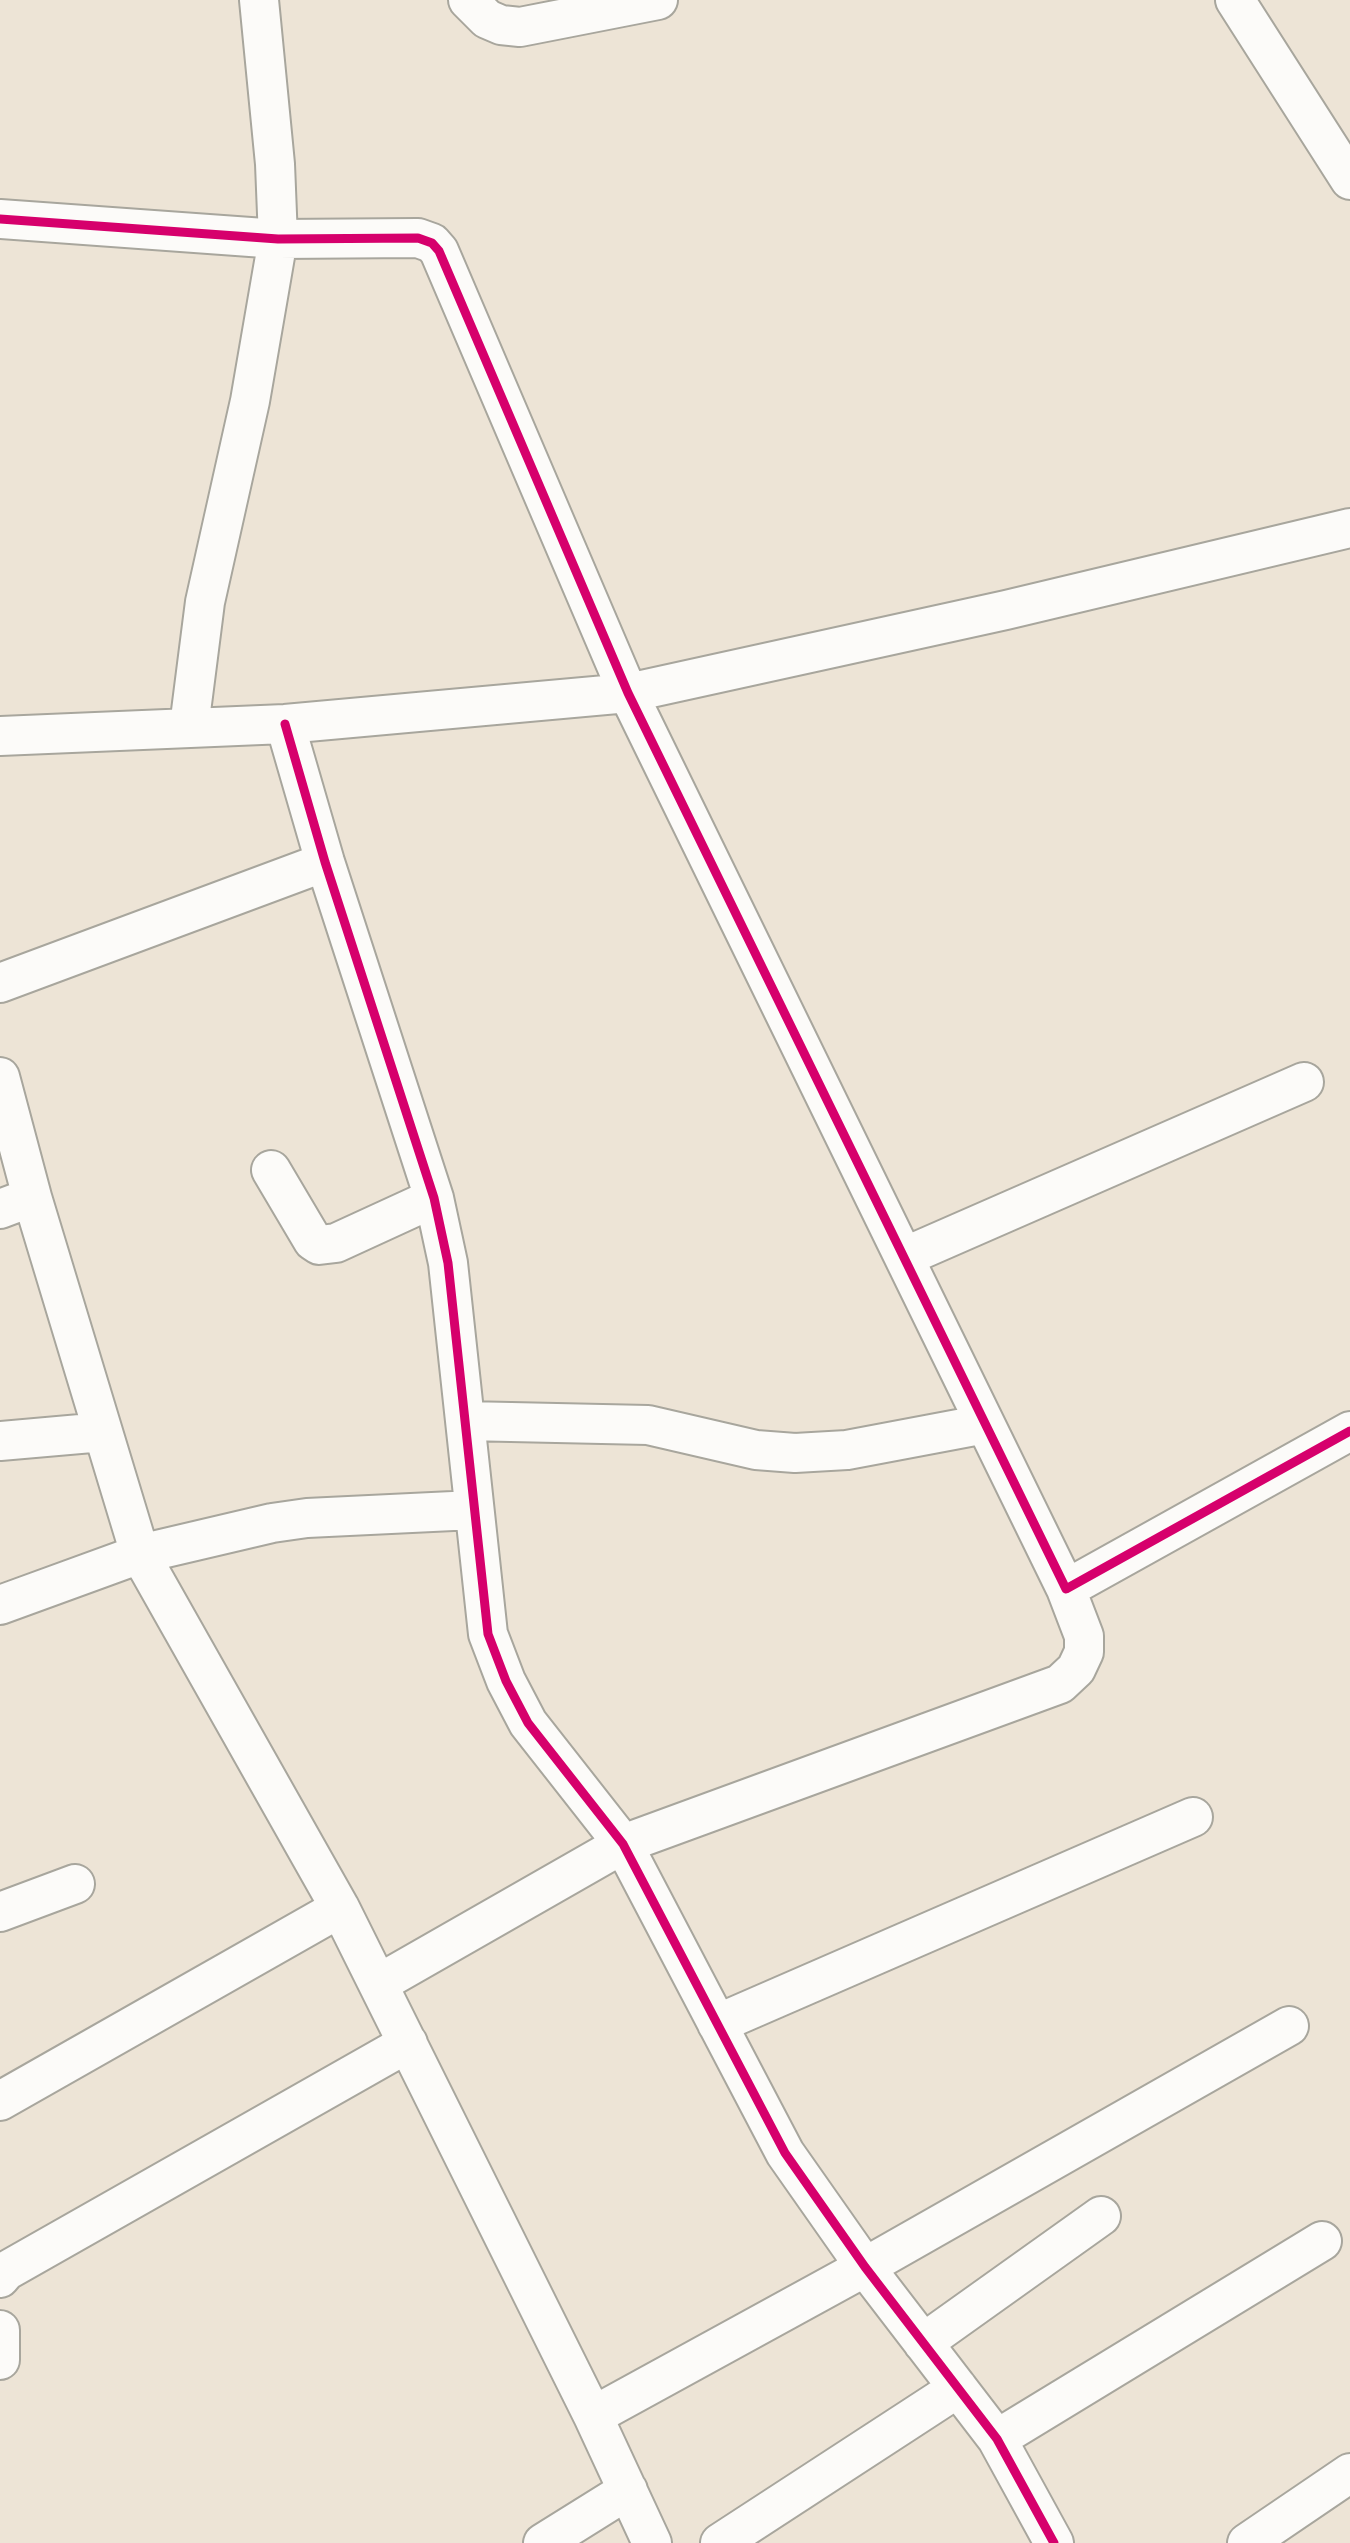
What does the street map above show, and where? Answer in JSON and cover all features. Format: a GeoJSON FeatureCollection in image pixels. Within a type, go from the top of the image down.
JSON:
{"type":"FeatureCollection","features":[{"type":"Feature","properties":{"kind":"street"},"geometry":{"type":"LineString","coordinates":[[189,727],[205,602],[250,401],[278,239],[275,164],[259,0]]}},
{"type":"Feature","properties":{"kind":"street"},"geometry":{"type":"LineString","coordinates":[[468,0],[486,19],[501,25],[520,27],[658,0]]}},
{"type":"Feature","properties":{"kind":"street"},"geometry":{"type":"LineString","coordinates":[[1235,0],[1350,180]]}},
{"type":"Feature","properties":{"kind":"street"},"geometry":{"type":"LineString","coordinates":[[0,219],[278,239],[418,238],[432,243],[439,251],[628,693],[1066,1589],[1084,1636],[1084,1653],[1076,1670],[1060,1684],[623,1844],[379,1984]]}},
{"type":"Feature","properties":{"kind":"street"},"geometry":{"type":"LineString","coordinates":[[0,736],[285,724],[628,693],[1006,610],[1350,528]]}},
{"type":"Feature","properties":{"kind":"street"},"geometry":{"type":"LineString","coordinates":[[285,724],[325,862],[434,1198],[448,1263],[488,1634],[506,1681],[528,1723],[623,1844],[785,2153],[865,2267],[997,2439],[1049,2541]]}},
{"type":"Feature","properties":{"kind":"street"},"geometry":{"type":"LineString","coordinates":[[0,983],[325,862]]}},
{"type":"Feature","properties":{"kind":"street"},"geometry":{"type":"LineString","coordinates":[[0,1077],[16,1203],[103,1432],[140,1554],[340,1908],[593,2416],[652,2543]]}},
{"type":"Feature","properties":{"kind":"street"},"geometry":{"type":"LineString","coordinates":[[904,1257],[1304,1082]]}},
{"type":"Feature","properties":{"kind":"street"},"geometry":{"type":"LineString","coordinates":[[271,1170],[313,1241],[319,1245],[336,1243],[434,1198]]}},
{"type":"Feature","properties":{"kind":"street"},"geometry":{"type":"LineString","coordinates":[[465,1421],[648,1425],[756,1450],[795,1453],[847,1450],[985,1424]]}},
{"type":"Feature","properties":{"kind":"street"},"geometry":{"type":"LineString","coordinates":[[1066,1589],[1350,1431]]}},
{"type":"Feature","properties":{"kind":"street"},"geometry":{"type":"LineString","coordinates":[[0,1441],[103,1432]]}},
{"type":"Feature","properties":{"kind":"street"},"geometry":{"type":"LineString","coordinates":[[0,1605],[140,1554],[283,1521],[474,1510]]}},
{"type":"Feature","properties":{"kind":"street"},"geometry":{"type":"LineString","coordinates":[[717,2024],[1194,1817]]}},
{"type":"Feature","properties":{"kind":"street"},"geometry":{"type":"LineString","coordinates":[[0,1912],[75,1884]]}},
{"type":"Feature","properties":{"kind":"street"},"geometry":{"type":"LineString","coordinates":[[0,2101],[340,1908]]}},
{"type":"Feature","properties":{"kind":"street"},"geometry":{"type":"LineString","coordinates":[[593,2416],[865,2267],[1289,2026]]}},
{"type":"Feature","properties":{"kind":"street"},"geometry":{"type":"LineString","coordinates":[[0,2278],[6,2271],[408,2043]]}},
{"type":"Feature","properties":{"kind":"street"},"geometry":{"type":"LineString","coordinates":[[923,2343],[1101,2216]]}},
{"type":"Feature","properties":{"kind":"street"},"geometry":{"type":"LineString","coordinates":[[997,2439],[1322,2241]]}},
{"type":"Feature","properties":{"kind":"street"},"geometry":{"type":"LineString","coordinates":[[0,2330],[0,2360]]}},
{"type":"Feature","properties":{"kind":"street"},"geometry":{"type":"LineString","coordinates":[[720,2543],[958,2388]]}},
{"type":"Feature","properties":{"kind":"street"},"geometry":{"type":"LineString","coordinates":[[1247,2543],[1350,2473]]}},
{"type":"Feature","properties":{"kind":"street"},"geometry":{"type":"LineString","coordinates":[[543,2543],[628,2490]]}},
{"type":"Feature","properties":{"kind":"cycle path"},"geometry":{"type":"LineString","coordinates":[[0,219],[278,239],[418,238],[432,243],[439,251],[628,693],[1066,1589],[1350,1431]]}},
{"type":"Feature","properties":{"kind":"cycle path"},"geometry":{"type":"LineString","coordinates":[[285,724],[325,862],[434,1198],[448,1263],[488,1634],[506,1681],[528,1723],[623,1844],[785,2153],[865,2267],[997,2439],[1054,2543]]}}]}
